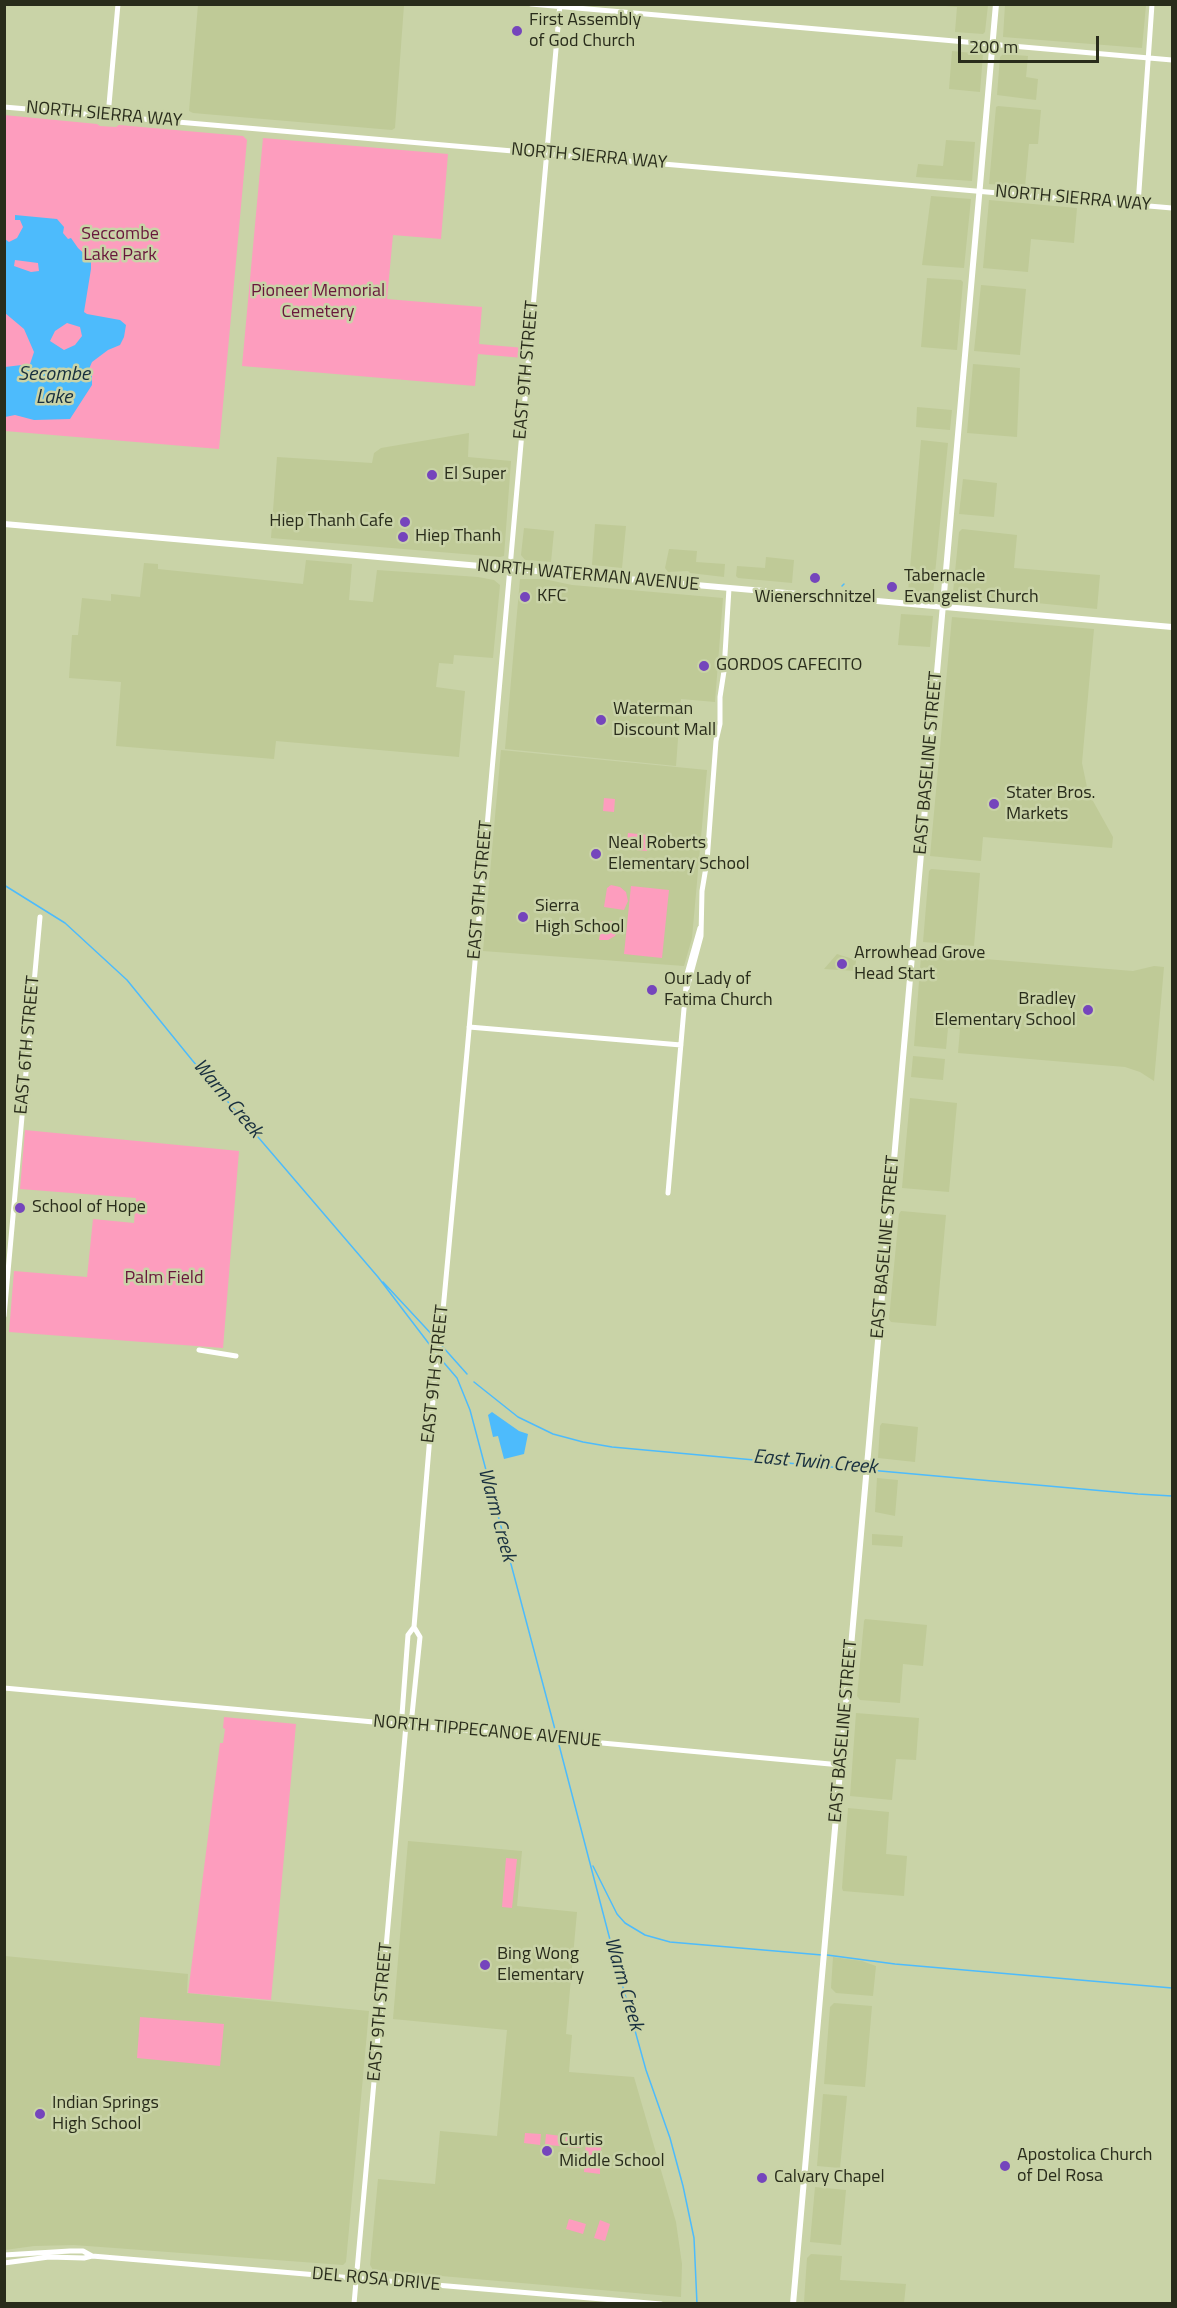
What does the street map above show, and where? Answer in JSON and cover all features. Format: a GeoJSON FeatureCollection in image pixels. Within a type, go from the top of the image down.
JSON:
{"type":"FeatureCollection","features":[{"type":"Feature","properties":{"kind":"main road","name":"EAST BASELINE STREET"},"geometry":{"type":"LineString","coordinates":[[793,2304],[996,4]]}},
{"type":"Feature","properties":{"kind":"main road","name":"NORTH WATERMAN AVENUE"},"geometry":{"type":"LineString","coordinates":[[4,525],[1173,627]]}},
{"type":"Feature","properties":{"kind":"street"},"geometry":{"type":"LineString","coordinates":[[108,116],[118,4]]}},
{"type":"Feature","properties":{"kind":"street"},"geometry":{"type":"LineString","coordinates":[[531,4],[1173,60]]}},
{"type":"Feature","properties":{"kind":"street"},"geometry":{"type":"LineString","coordinates":[[1138,205],[1152,4]]}},
{"type":"Feature","properties":{"kind":"street","name":"EAST 9TH STREET"},"geometry":{"type":"LineString","coordinates":[[354,2304],[406,1723],[402,1715],[408,1635],[414,1627],[560,6]]}},
{"type":"Feature","properties":{"kind":"street","name":"NORTH SIERRA WAY"},"geometry":{"type":"LineString","coordinates":[[4,107],[1173,208]]}},
{"type":"Feature","properties":{"kind":"street"},"geometry":{"type":"LineString","coordinates":[[668,1193],[687,974],[700,928],[716,741],[720,724],[729,588]]}},
{"type":"Feature","properties":{"kind":"street","name":"EAST 6TH STREET"},"geometry":{"type":"LineString","coordinates":[[4,1316],[40,917]]}},
{"type":"Feature","properties":{"kind":"street"},"geometry":{"type":"LineString","coordinates":[[469,1027],[681,1045]]}},
{"type":"Feature","properties":{"kind":"street"},"geometry":{"type":"LineString","coordinates":[[199,1350],[236,1356]]}},
{"type":"Feature","properties":{"kind":"street","name":"EAST 9TH STREET"},"geometry":{"type":"LineString","coordinates":[[406,1723],[412,1715],[420,1637],[414,1627]]}},
{"type":"Feature","properties":{"kind":"street","name":"NORTH TIPPECANOE AVENUE"},"geometry":{"type":"LineString","coordinates":[[4,1688],[406,1723],[841,1765]]}},
{"type":"Feature","properties":{"kind":"street","name":"DEL ROSA DRIVE"},"geometry":{"type":"LineString","coordinates":[[4,2255],[83,2251],[92,2256]]}},
{"type":"Feature","properties":{"kind":"street","name":"DEL ROSA DRIVE"},"geometry":{"type":"LineString","coordinates":[[4,2263],[49,2257],[84,2258],[92,2256],[661,2304]]}},
{"type":"Feature","properties":{"kind":"shaded area"},"geometry":{"type":"Polygon","coordinates":[[[198,5],[404,5],[395,128],[392,130],[189,111],[198,5]]]}},
{"type":"Feature","properties":{"kind":"shaded area"},"geometry":{"type":"Polygon","coordinates":[[[934,5],[988,5],[985,32],[983,34],[955,32],[957,7],[934,5]]]}},
{"type":"Feature","properties":{"kind":"shaded area"},"geometry":{"type":"Polygon","coordinates":[[[1005,5],[1146,5],[1142,48],[1003,37],[1005,5]]]}},
{"type":"Feature","properties":{"kind":"shaded area"},"geometry":{"type":"Polygon","coordinates":[[[952,51],[983,54],[980,92],[949,89],[952,51]]]}},
{"type":"Feature","properties":{"kind":"shaded area"},"geometry":{"type":"Polygon","coordinates":[[[1003,54],[1028,56],[1026,77],[1038,79],[1036,100],[997,95],[1000,57],[1003,54]]]}},
{"type":"Feature","properties":{"kind":"shaded area"},"geometry":{"type":"Polygon","coordinates":[[[996,107],[1041,110],[1038,144],[1029,144],[1025,187],[989,184],[996,107]]]}},
{"type":"Feature","properties":{"kind":"shaded area"},"geometry":{"type":"Polygon","coordinates":[[[946,140],[975,142],[972,181],[916,177],[918,164],[943,166],[946,140]]]}},
{"type":"Feature","properties":{"kind":"shaded area"},"geometry":{"type":"Polygon","coordinates":[[[931,196],[971,199],[964,268],[922,265],[931,196]]]}},
{"type":"Feature","properties":{"kind":"shaded area"},"geometry":{"type":"Polygon","coordinates":[[[989,200],[1077,208],[1074,243],[1031,239],[1028,272],[983,268],[989,200]]]}},
{"type":"Feature","properties":{"kind":"shaded area"},"geometry":{"type":"Polygon","coordinates":[[[927,278],[963,282],[957,350],[921,347],[927,278]]]}},
{"type":"Feature","properties":{"kind":"shaded area"},"geometry":{"type":"Polygon","coordinates":[[[981,285],[1026,289],[1020,355],[974,351],[981,285]]]}},
{"type":"Feature","properties":{"kind":"shaded area"},"geometry":{"type":"Polygon","coordinates":[[[973,364],[1020,368],[1017,437],[967,433],[973,364]]]}},
{"type":"Feature","properties":{"kind":"shaded area"},"geometry":{"type":"Polygon","coordinates":[[[917,407],[952,410],[950,430],[916,427],[917,407]]]}},
{"type":"Feature","properties":{"kind":"shaded area"},"geometry":{"type":"Polygon","coordinates":[[[469,433],[468,457],[511,461],[504,556],[271,538],[277,457],[372,463],[374,453],[381,448],[469,433]]]}},
{"type":"Feature","properties":{"kind":"shaded area"},"geometry":{"type":"Polygon","coordinates":[[[921,440],[948,443],[933,594],[908,592],[921,440]]]}},
{"type":"Feature","properties":{"kind":"shaded area"},"geometry":{"type":"Polygon","coordinates":[[[963,479],[997,483],[994,517],[959,514],[963,479]]]}},
{"type":"Feature","properties":{"kind":"shaded area"},"geometry":{"type":"Polygon","coordinates":[[[595,524],[626,526],[622,568],[592,565],[595,524]]]}},
{"type":"Feature","properties":{"kind":"shaded area"},"geometry":{"type":"Polygon","coordinates":[[[524,528],[554,531],[551,562],[525,560],[521,555],[524,528]]]}},
{"type":"Feature","properties":{"kind":"shaded area"},"geometry":{"type":"Polygon","coordinates":[[[962,529],[1017,535],[1014,568],[1100,575],[1097,609],[956,595],[953,592],[959,532],[962,529]]]}},
{"type":"Feature","properties":{"kind":"shaded area"},"geometry":{"type":"Polygon","coordinates":[[[669,549],[697,551],[696,562],[725,564],[724,577],[688,571],[668,572],[665,568],[669,549]]]}},
{"type":"Feature","properties":{"kind":"shaded area"},"geometry":{"type":"Polygon","coordinates":[[[766,557],[794,560],[792,583],[736,576],[737,566],[765,568],[766,557]]]}},
{"type":"Feature","properties":{"kind":"shaded area"},"geometry":{"type":"Polygon","coordinates":[[[306,560],[352,564],[349,600],[373,602],[377,570],[478,577],[494,580],[500,585],[493,658],[454,655],[453,664],[439,663],[436,687],[465,691],[459,757],[276,741],[274,759],[116,746],[121,682],[69,678],[72,635],[78,635],[82,598],[111,601],[111,594],[140,597],[144,563],[158,564],[158,569],[303,584],[306,560]]]}},
{"type":"Feature","properties":{"kind":"shaded area"},"geometry":{"type":"Polygon","coordinates":[[[520,579],[544,579],[572,585],[723,598],[715,702],[681,699],[676,766],[505,749],[520,579]]]}},
{"type":"Feature","properties":{"kind":"shaded area"},"geometry":{"type":"Polygon","coordinates":[[[901,614],[933,616],[930,647],[898,645],[901,614]]]}},
{"type":"Feature","properties":{"kind":"shaded area"},"geometry":{"type":"Polygon","coordinates":[[[952,617],[1094,629],[1082,763],[1088,792],[1113,837],[1112,848],[983,837],[981,861],[930,856],[952,617]]]}},
{"type":"Feature","properties":{"kind":"shaded area","name":"Neal Roberts Elementary School"},"geometry":{"type":"Polygon","coordinates":[[[501,750],[707,770],[692,938],[684,966],[483,951],[501,750]]]}},
{"type":"Feature","properties":{"kind":"shaded area"},"geometry":{"type":"Polygon","coordinates":[[[931,869],[980,873],[974,946],[923,942],[931,869]]]}},
{"type":"Feature","properties":{"kind":"shaded area","name":"Arrowhead Grove Head Start"},"geometry":{"type":"Polygon","coordinates":[[[837,954],[856,960],[855,971],[824,969],[837,954]]]}},
{"type":"Feature","properties":{"kind":"shaded area"},"geometry":{"type":"Polygon","coordinates":[[[923,954],[1133,971],[1154,966],[1164,967],[1154,1081],[1140,1072],[1125,1067],[958,1053],[960,1029],[948,1028],[946,1049],[914,1046],[923,954]]]}},
{"type":"Feature","properties":{"kind":"shaded area"},"geometry":{"type":"Polygon","coordinates":[[[913,1056],[945,1059],[943,1080],[911,1077],[913,1056]]]}},
{"type":"Feature","properties":{"kind":"shaded area"},"geometry":{"type":"Polygon","coordinates":[[[910,1098],[957,1103],[949,1192],[902,1188],[910,1098]]]}},
{"type":"Feature","properties":{"kind":"shaded area"},"geometry":{"type":"Polygon","coordinates":[[[901,1211],[946,1215],[936,1326],[891,1322],[889,1319],[901,1211]]]}},
{"type":"Feature","properties":{"kind":"shaded area"},"geometry":{"type":"Polygon","coordinates":[[[882,1423],[918,1427],[915,1462],[878,1458],[882,1423]]]}},
{"type":"Feature","properties":{"kind":"shaded area"},"geometry":{"type":"Polygon","coordinates":[[[877,1478],[898,1480],[895,1516],[875,1512],[877,1478]]]}},
{"type":"Feature","properties":{"kind":"shaded area"},"geometry":{"type":"Polygon","coordinates":[[[872,1534],[903,1536],[902,1547],[872,1545],[872,1534]]]}},
{"type":"Feature","properties":{"kind":"shaded area"},"geometry":{"type":"Polygon","coordinates":[[[865,1619],[927,1625],[923,1666],[903,1664],[900,1703],[860,1700],[857,1696],[865,1619]]]}},
{"type":"Feature","properties":{"kind":"shaded area"},"geometry":{"type":"Polygon","coordinates":[[[856,1713],[919,1718],[916,1760],[896,1759],[892,1800],[850,1796],[856,1713]]]}},
{"type":"Feature","properties":{"kind":"shaded area"},"geometry":{"type":"Polygon","coordinates":[[[848,1808],[889,1812],[886,1854],[907,1856],[904,1896],[843,1891],[848,1808]]]}},
{"type":"Feature","properties":{"kind":"shaded area","name":"Curtis Middle School"},"geometry":{"type":"Polygon","coordinates":[[[408,1841],[522,1851],[517,1906],[577,1912],[566,2034],[572,2035],[569,2072],[634,2077],[676,2222],[682,2264],[681,2297],[373,2270],[370,2265],[378,2179],[435,2184],[440,2131],[497,2136],[507,2030],[393,2019],[408,1841]]]}},
{"type":"Feature","properties":{"kind":"shaded area","name":"Indian Springs High School"},"geometry":{"type":"Polygon","coordinates":[[[5,1956],[188,1974],[187,1993],[369,2011],[346,2262],[343,2265],[74,2245],[34,2246],[5,2250],[5,1956]]]}},
{"type":"Feature","properties":{"kind":"shaded area"},"geometry":{"type":"Polygon","coordinates":[[[833,1957],[862,1961],[876,1966],[873,1996],[836,1993],[831,1988],[833,1957]]]}},
{"type":"Feature","properties":{"kind":"shaded area"},"geometry":{"type":"Polygon","coordinates":[[[834,2003],[872,2006],[865,2087],[824,2084],[830,2007],[834,2003]]]}},
{"type":"Feature","properties":{"kind":"shaded area"},"geometry":{"type":"Polygon","coordinates":[[[823,2094],[847,2096],[840,2168],[817,2166],[823,2094]]]}},
{"type":"Feature","properties":{"kind":"shaded area"},"geometry":{"type":"Polygon","coordinates":[[[815,2187],[846,2190],[841,2245],[810,2242],[815,2187]]]}},
{"type":"Feature","properties":{"kind":"shaded area"},"geometry":{"type":"Polygon","coordinates":[[[811,2254],[842,2256],[840,2280],[906,2284],[904,2303],[804,2302],[807,2258],[811,2254]]]}},
{"type":"Feature","properties":{"kind":"green space","name":"Seccombe Lake Park"},"geometry":{"type":"Polygon","coordinates":[[[4,115],[100,126],[116,127],[119,125],[243,136],[247,140],[219,449],[5,431],[4,115]]]}},
{"type":"Feature","properties":{"kind":"green space","name":"Pioneer Memorial Cemetery"},"geometry":{"type":"Polygon","coordinates":[[[263,138],[448,154],[441,239],[393,235],[387,299],[482,307],[479,344],[524,348],[523,358],[478,354],[475,386],[242,366],[263,138]]]}},
{"type":"Feature","properties":{"kind":"green space"},"geometry":{"type":"Polygon","coordinates":[[[604,798],[615,799],[614,812],[603,811],[604,798]]]}},
{"type":"Feature","properties":{"kind":"green space"},"geometry":{"type":"Polygon","coordinates":[[[628,833],[648,835],[647,851],[626,849],[628,833]]]}},
{"type":"Feature","properties":{"kind":"green space"},"geometry":{"type":"Polygon","coordinates":[[[611,885],[620,887],[626,892],[628,901],[624,910],[604,907],[607,888],[611,885]]]}},
{"type":"Feature","properties":{"kind":"green space"},"geometry":{"type":"Polygon","coordinates":[[[631,886],[669,890],[662,958],[624,954],[631,886]]]}},
{"type":"Feature","properties":{"kind":"green space"},"geometry":{"type":"Polygon","coordinates":[[[602,921],[622,922],[615,936],[608,940],[599,940],[602,921]]]}},
{"type":"Feature","properties":{"kind":"green space","name":"Palm Field"},"geometry":{"type":"Polygon","coordinates":[[[25,1130],[239,1151],[223,1348],[9,1332],[14,1271],[87,1277],[93,1219],[134,1223],[136,1198],[20,1189],[25,1130]]]}},
{"type":"Feature","properties":{"kind":"green space"},"geometry":{"type":"Polygon","coordinates":[[[224,1717],[296,1724],[271,2000],[188,1993],[220,1743],[223,1743],[225,1729],[223,1728],[224,1717]]]}},
{"type":"Feature","properties":{"kind":"green space"},"geometry":{"type":"Polygon","coordinates":[[[506,1858],[517,1859],[512,1908],[502,1907],[506,1858]]]}},
{"type":"Feature","properties":{"kind":"green space"},"geometry":{"type":"Polygon","coordinates":[[[140,2017],[224,2024],[220,2066],[137,2058],[140,2017]]]}},
{"type":"Feature","properties":{"kind":"green space"},"geometry":{"type":"Polygon","coordinates":[[[525,2133],[541,2134],[540,2145],[524,2143],[525,2133]]]}},
{"type":"Feature","properties":{"kind":"green space"},"geometry":{"type":"Polygon","coordinates":[[[546,2134],[561,2136],[561,2146],[545,2145],[546,2134]]]}},
{"type":"Feature","properties":{"kind":"green space"},"geometry":{"type":"Polygon","coordinates":[[[566,2136],[581,2137],[580,2148],[565,2147],[566,2136]]]}},
{"type":"Feature","properties":{"kind":"green space"},"geometry":{"type":"Polygon","coordinates":[[[586,2138],[602,2139],[600,2162],[585,2160],[586,2138]]]}},
{"type":"Feature","properties":{"kind":"green space"},"geometry":{"type":"Polygon","coordinates":[[[585,2161],[600,2163],[600,2174],[584,2172],[585,2161]]]}},
{"type":"Feature","properties":{"kind":"green space"},"geometry":{"type":"Polygon","coordinates":[[[569,2219],[586,2224],[583,2234],[566,2229],[569,2219]]]}},
{"type":"Feature","properties":{"kind":"green space"},"geometry":{"type":"Polygon","coordinates":[[[600,2220],[610,2224],[605,2241],[594,2238],[600,2220]]]}},
{"type":"Feature","properties":{"kind":"water","name":"Secombe Lake"},"geometry":{"type":"Polygon","coordinates":[[[15,215],[57,219],[64,227],[63,233],[68,239],[71,238],[91,260],[84,312],[120,320],[126,325],[120,345],[108,350],[92,362],[89,369],[92,385],[70,419],[34,420],[15,415],[5,417],[5,367],[30,364],[34,352],[24,329],[5,313],[5,239],[9,242],[17,238],[23,227],[20,220],[15,220],[15,215]],[[15,260],[14,266],[31,272],[39,271],[38,263],[15,260]],[[67,323],[55,331],[50,341],[64,350],[75,345],[82,336],[80,327],[67,323]]]}},
{"type":"Feature","properties":{"kind":"water"},"geometry":{"type":"Polygon","coordinates":[[[492,1412],[519,1431],[528,1434],[524,1454],[504,1459],[498,1436],[493,1437],[488,1415],[492,1412]]]}},
{"type":"Feature","properties":{"kind":"waterway","name":"Warm Creek"},"geometry":{"type":"LineString","coordinates":[[4,885],[65,923],[127,980],[192,1060],[378,1277],[436,1353]]}},
{"type":"Feature","properties":{"kind":"waterway","name":"East Twin Creek"},"geometry":{"type":"LineString","coordinates":[[383,1282],[437,1340]]}},
{"type":"Feature","properties":{"kind":"waterway","name":"East Twin Creek"},"geometry":{"type":"LineString","coordinates":[[442,1346],[467,1374]]}},
{"type":"Feature","properties":{"kind":"waterway","name":"Warm Creek"},"geometry":{"type":"LineString","coordinates":[[439,1357],[457,1378],[470,1410],[557,1737]]}},
{"type":"Feature","properties":{"kind":"waterway","name":"East Twin Creek"},"geometry":{"type":"LineString","coordinates":[[474,1382],[518,1417],[553,1434],[583,1442],[612,1447],[864,1470]]}},
{"type":"Feature","properties":{"kind":"waterway","name":"East Twin Creek"},"geometry":{"type":"LineString","coordinates":[[869,1470],[1172,1496]]}},
{"type":"Feature","properties":{"kind":"waterway","name":"Warm Creek"},"geometry":{"type":"LineString","coordinates":[[558,1741],[646,2070],[670,2138],[683,2186],[694,2238],[697,2304]]}},
{"type":"Feature","properties":{"kind":"waterway"},"geometry":{"type":"LineString","coordinates":[[593,1866],[617,1914],[625,1923],[645,1935],[670,1942],[822,1955]]}},
{"type":"Feature","properties":{"kind":"waterway"},"geometry":{"type":"LineString","coordinates":[[827,1955],[895,1964],[1172,1988]]}},
{"type":"Feature","properties":{"kind":"place","name":"First Assembly of God Church"},"geometry":{"type":"Point","coordinates":[517,31]}},
{"type":"Feature","properties":{"kind":"place","name":"El Super"},"geometry":{"type":"Point","coordinates":[432,475]}},
{"type":"Feature","properties":{"kind":"place","name":"Hiep Thanh Cafe"},"geometry":{"type":"Point","coordinates":[405,522]}},
{"type":"Feature","properties":{"kind":"place","name":"Hiep Thanh"},"geometry":{"type":"Point","coordinates":[403,537]}},
{"type":"Feature","properties":{"kind":"place","name":"Wienerschnitzel"},"geometry":{"type":"Point","coordinates":[815,578]}},
{"type":"Feature","properties":{"kind":"place","name":"Tabernacle Evangelist Church"},"geometry":{"type":"Point","coordinates":[892,587]}},
{"type":"Feature","properties":{"kind":"place","name":"KFC"},"geometry":{"type":"Point","coordinates":[525,597]}},
{"type":"Feature","properties":{"kind":"place","name":"GORDOS CAFECITO"},"geometry":{"type":"Point","coordinates":[704,666]}},
{"type":"Feature","properties":{"kind":"place","name":"Waterman Discount Mall"},"geometry":{"type":"Point","coordinates":[601,720]}},
{"type":"Feature","properties":{"kind":"place","name":"Stater Bros. Markets"},"geometry":{"type":"Point","coordinates":[994,804]}},
{"type":"Feature","properties":{"kind":"place","name":"Neal Roberts Elementary School"},"geometry":{"type":"Point","coordinates":[596,854]}},
{"type":"Feature","properties":{"kind":"place","name":"Sierra High School"},"geometry":{"type":"Point","coordinates":[523,917]}},
{"type":"Feature","properties":{"kind":"place","name":"Arrowhead Grove Head Start"},"geometry":{"type":"Point","coordinates":[842,964]}},
{"type":"Feature","properties":{"kind":"place","name":"Our Lady of Fatima Church"},"geometry":{"type":"Point","coordinates":[652,990]}},
{"type":"Feature","properties":{"kind":"place","name":"Bradley Elementary School"},"geometry":{"type":"Point","coordinates":[1088,1010]}},
{"type":"Feature","properties":{"kind":"place","name":"School of Hope"},"geometry":{"type":"Point","coordinates":[20,1208]}},
{"type":"Feature","properties":{"kind":"place","name":"Bing Wong Elementary"},"geometry":{"type":"Point","coordinates":[485,1965]}},
{"type":"Feature","properties":{"kind":"place","name":"Indian Springs High School"},"geometry":{"type":"Point","coordinates":[40,2114]}},
{"type":"Feature","properties":{"kind":"place","name":"Curtis Middle School"},"geometry":{"type":"Point","coordinates":[547,2151]}},
{"type":"Feature","properties":{"kind":"place","name":"Apostolica Church of Del Rosa"},"geometry":{"type":"Point","coordinates":[1005,2166]}},
{"type":"Feature","properties":{"kind":"place","name":"Calvary Chapel"},"geometry":{"type":"Point","coordinates":[762,2178]}}]}
